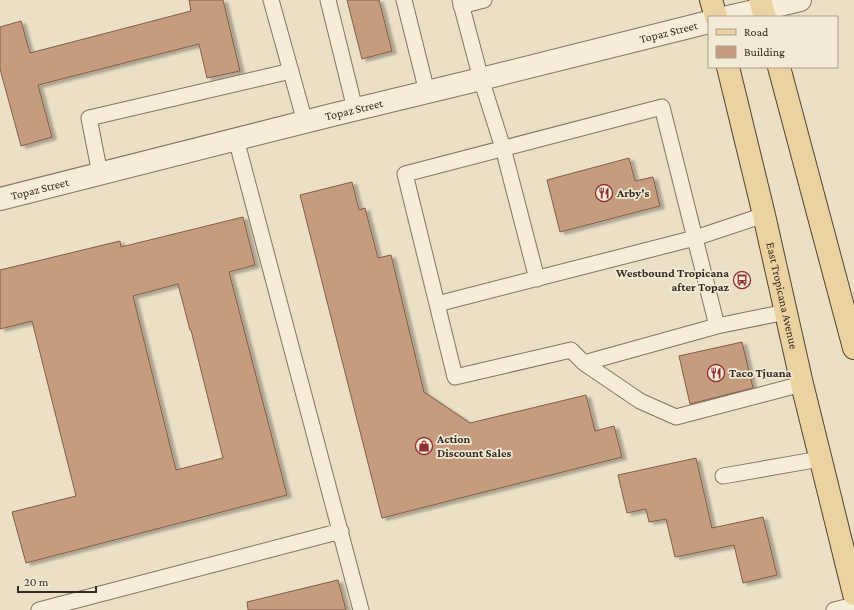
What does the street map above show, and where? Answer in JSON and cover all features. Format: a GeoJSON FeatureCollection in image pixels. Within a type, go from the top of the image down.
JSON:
{"type":"FeatureCollection","features":[{"type":"Feature","properties":{"kind":"main road"},"geometry":{"type":"LineString","coordinates":[[712,0],[716,16]]}},
{"type":"Feature","properties":{"kind":"main road","name":"East Tropicana Avenue"},"geometry":{"type":"LineString","coordinates":[[728,68],[764,215],[802,384],[854,594]]}},
{"type":"Feature","properties":{"kind":"main road"},"geometry":{"type":"LineString","coordinates":[[779,68],[849,308],[854,348]]}},
{"type":"Feature","properties":{"kind":"street"},"geometry":{"type":"LineString","coordinates":[[732,16],[800,0]]}},
{"type":"Feature","properties":{"kind":"street","name":"Topaz Street"},"geometry":{"type":"LineString","coordinates":[[0,199],[355,109],[708,22]]}},
{"type":"Feature","properties":{"kind":"lane"},"geometry":{"type":"LineString","coordinates":[[271,0],[305,122]]}},
{"type":"Feature","properties":{"kind":"lane"},"geometry":{"type":"LineString","coordinates":[[328,0],[355,109]]}},
{"type":"Feature","properties":{"kind":"lane"},"geometry":{"type":"LineString","coordinates":[[404,0],[427,92]]}},
{"type":"Feature","properties":{"kind":"lane"},"geometry":{"type":"LineString","coordinates":[[484,0],[460,3],[481,79],[503,148],[537,279]]}},
{"type":"Feature","properties":{"kind":"lane"},"geometry":{"type":"LineString","coordinates":[[100,174],[89,118],[291,71]]}},
{"type":"Feature","properties":{"kind":"lane"},"geometry":{"type":"LineString","coordinates":[[717,326],[662,106],[405,174],[456,377],[571,350],[584,363],[640,401],[676,417],[802,384]]}},
{"type":"Feature","properties":{"kind":"lane"},"geometry":{"type":"LineString","coordinates":[[236,139],[362,610]]}},
{"type":"Feature","properties":{"kind":"lane"},"geometry":{"type":"LineString","coordinates":[[437,304],[695,238],[764,215]]}},
{"type":"Feature","properties":{"kind":"lane"},"geometry":{"type":"LineString","coordinates":[[584,363],[717,326],[786,312]]}},
{"type":"Feature","properties":{"kind":"lane"},"geometry":{"type":"LineString","coordinates":[[723,476],[820,459]]}},
{"type":"Feature","properties":{"kind":"lane"},"geometry":{"type":"LineString","coordinates":[[39,610],[341,531]]}},
{"type":"Feature","properties":{"kind":"lane"},"geometry":{"type":"LineString","coordinates":[[834,610],[854,605]]}},
{"type":"Feature","properties":{"kind":"building"},"geometry":{"type":"Polygon","coordinates":[[[189,0],[223,0],[240,71],[207,78],[199,44],[38,85],[52,137],[21,146],[0,69],[0,27],[21,21],[30,53],[191,11],[189,0]]]}},
{"type":"Feature","properties":{"kind":"building"},"geometry":{"type":"Polygon","coordinates":[[[347,0],[379,0],[392,51],[362,59],[347,0]]]}},
{"type":"Feature","properties":{"kind":"building","name":"Arby's"},"geometry":{"type":"Polygon","coordinates":[[[629,158],[635,181],[653,177],[660,206],[560,232],[547,180],[629,158]]]}},
{"type":"Feature","properties":{"kind":"building"},"geometry":{"type":"Polygon","coordinates":[[[352,182],[359,210],[365,208],[378,258],[391,255],[424,392],[470,423],[586,395],[595,431],[614,426],[622,457],[382,518],[300,195],[352,182]]]}},
{"type":"Feature","properties":{"kind":"building"},"geometry":{"type":"Polygon","coordinates":[[[243,217],[255,265],[229,272],[287,495],[26,563],[12,512],[76,496],[32,321],[0,329],[0,270],[120,241],[121,247],[243,217]],[[178,284],[133,296],[176,470],[223,458],[178,284]]]}},
{"type":"Feature","properties":{"kind":"building","name":"Taco Tjuana"},"geometry":{"type":"Polygon","coordinates":[[[742,342],[753,388],[690,404],[679,356],[742,342]]]}},
{"type":"Feature","properties":{"kind":"building"},"geometry":{"type":"Polygon","coordinates":[[[696,458],[712,528],[763,517],[777,575],[743,583],[734,545],[675,557],[666,519],[649,522],[646,509],[627,513],[618,475],[696,458]]]}},
{"type":"Feature","properties":{"kind":"building"},"geometry":{"type":"Polygon","coordinates":[[[338,580],[346,610],[248,610],[247,602],[338,580]]]}},
{"type":"Feature","properties":{"kind":"place","name":"Arby's"},"geometry":{"type":"Point","coordinates":[604,193]}},
{"type":"Feature","properties":{"kind":"place","name":"Westbound Tropicana after Topaz"},"geometry":{"type":"Point","coordinates":[742,280]}},
{"type":"Feature","properties":{"kind":"place","name":"Taco Tjuana"},"geometry":{"type":"Point","coordinates":[716,373]}},
{"type":"Feature","properties":{"kind":"place","name":"Action Discount Sales"},"geometry":{"type":"Point","coordinates":[424,446]}}]}
